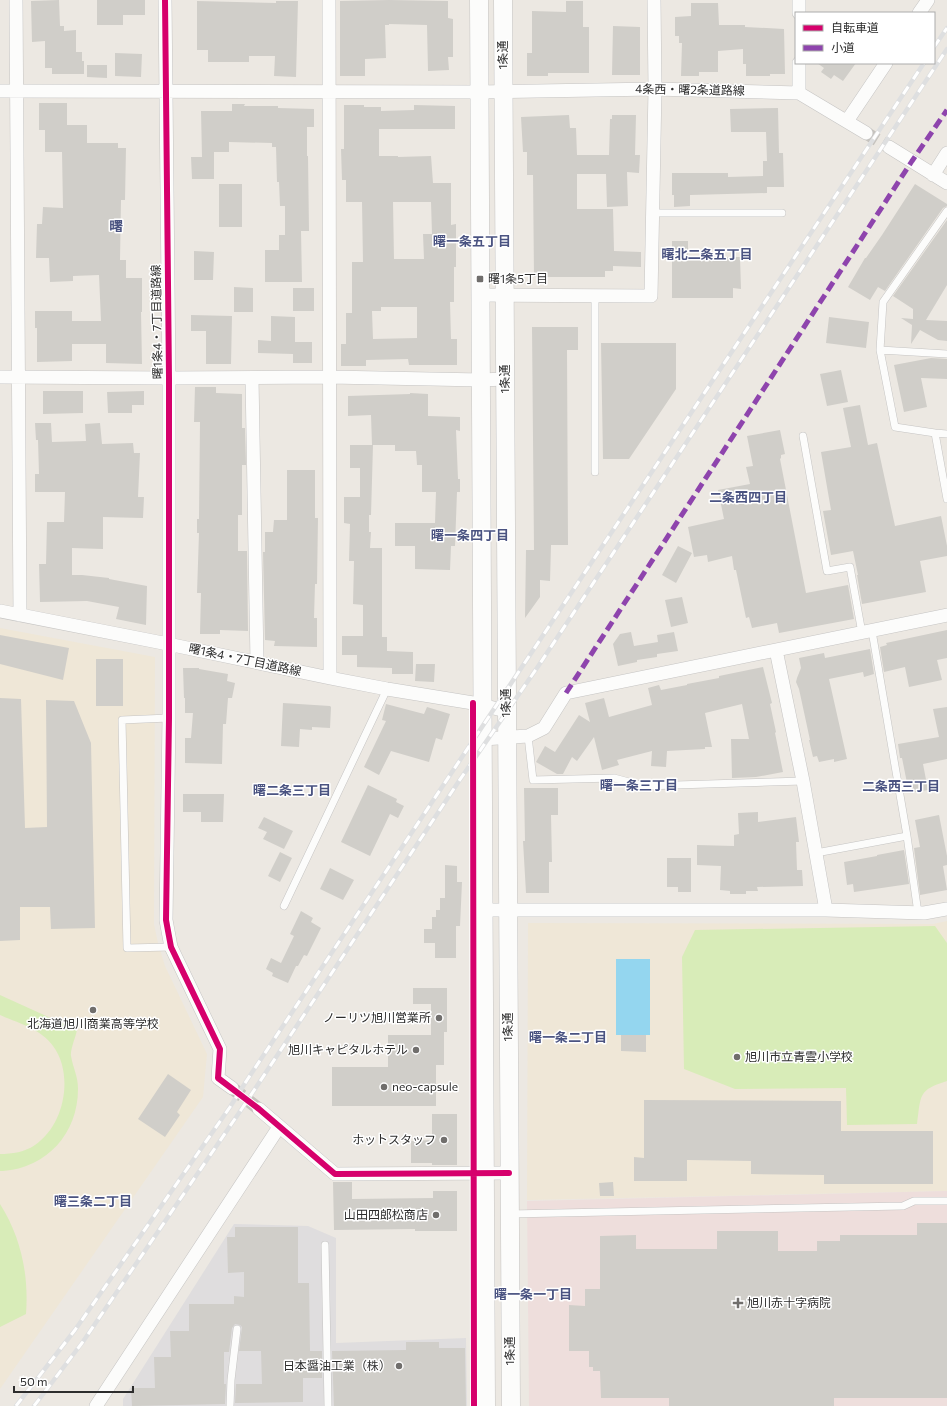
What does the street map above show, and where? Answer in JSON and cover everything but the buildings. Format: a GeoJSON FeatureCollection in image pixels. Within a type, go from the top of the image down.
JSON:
{"type":"FeatureCollection","features":[{"type":"Feature","properties":{"kind":"street"},"geometry":{"type":"LineString","coordinates":[[16,0],[20,614]]}},
{"type":"Feature","properties":{"kind":"street","name":"曙1条4・7丁目道路線"},"geometry":{"type":"LineString","coordinates":[[165,0],[169,378],[168,644],[330,678],[506,710]]}},
{"type":"Feature","properties":{"kind":"street"},"geometry":{"type":"LineString","coordinates":[[329,0],[330,678]]}},
{"type":"Feature","properties":{"kind":"street","name":"1条通"},"geometry":{"type":"LineString","coordinates":[[479,0],[486,1406]]}},
{"type":"Feature","properties":{"kind":"street","name":"1条通"},"geometry":{"type":"LineString","coordinates":[[503,0],[510,1406]]}},
{"type":"Feature","properties":{"kind":"street"},"geometry":{"type":"LineString","coordinates":[[480,295],[651,296],[655,89],[654,0]]}},
{"type":"Feature","properties":{"kind":"street"},"geometry":{"type":"LineString","coordinates":[[799,0],[799,12]]}},
{"type":"Feature","properties":{"kind":"street"},"geometry":{"type":"LineString","coordinates":[[920,12],[928,0]]}},
{"type":"Feature","properties":{"kind":"street"},"geometry":{"type":"LineString","coordinates":[[799,64],[799,93]]}},
{"type":"Feature","properties":{"kind":"street"},"geometry":{"type":"LineString","coordinates":[[847,121],[885,64]]}},
{"type":"Feature","properties":{"kind":"street","name":"4条西・曙2条道路線"},"geometry":{"type":"LineString","coordinates":[[0,91],[479,92],[655,89],[799,93],[866,132]]}},
{"type":"Feature","properties":{"kind":"street"},"geometry":{"type":"LineString","coordinates":[[889,147],[947,183]]}},
{"type":"Feature","properties":{"kind":"street"},"geometry":{"type":"LineString","coordinates":[[933,175],[947,153]]}},
{"type":"Feature","properties":{"kind":"street"},"geometry":{"type":"LineString","coordinates":[[0,377],[330,377],[481,380],[505,379]]}},
{"type":"Feature","properties":{"kind":"street"},"geometry":{"type":"LineString","coordinates":[[252,378],[257,662]]}},
{"type":"Feature","properties":{"kind":"street"},"geometry":{"type":"LineString","coordinates":[[0,611],[168,644],[166,920],[171,946],[220,1049],[218,1078],[232,1088]]}},
{"type":"Feature","properties":{"kind":"street"},"geometry":{"type":"LineString","coordinates":[[483,739],[528,736],[544,728],[566,693],[947,616]]}},
{"type":"Feature","properties":{"kind":"street"},"geometry":{"type":"LineString","coordinates":[[776,650],[803,781],[826,910]]}},
{"type":"Feature","properties":{"kind":"street"},"geometry":{"type":"LineString","coordinates":[[484,910],[826,910],[924,913],[947,909]]}},
{"type":"Feature","properties":{"kind":"street"},"geometry":{"type":"LineString","coordinates":[[259,1109],[335,1174],[509,1173]]}},
{"type":"Feature","properties":{"kind":"street"},"geometry":{"type":"LineString","coordinates":[[96,1406],[279,1127]]}},
{"type":"Feature","properties":{"kind":"lane"},"geometry":{"type":"LineString","coordinates":[[947,211],[883,302],[880,350],[895,427],[935,434],[947,434]]}},
{"type":"Feature","properties":{"kind":"lane"},"geometry":{"type":"LineString","coordinates":[[653,213],[782,213]]}},
{"type":"Feature","properties":{"kind":"lane"},"geometry":{"type":"LineString","coordinates":[[595,295],[595,472]]}},
{"type":"Feature","properties":{"kind":"lane"},"geometry":{"type":"LineString","coordinates":[[880,350],[947,354]]}},
{"type":"Feature","properties":{"kind":"lane"},"geometry":{"type":"LineString","coordinates":[[935,434],[947,499]]}},
{"type":"Feature","properties":{"kind":"lane"},"geometry":{"type":"LineString","coordinates":[[803,436],[827,571],[850,567],[867,632],[907,836],[918,913]]}},
{"type":"Feature","properties":{"kind":"lane"},"geometry":{"type":"LineString","coordinates":[[284,906],[387,689]]}},
{"type":"Feature","properties":{"kind":"lane"},"geometry":{"type":"LineString","coordinates":[[168,718],[122,720],[127,948],[171,946]]}},
{"type":"Feature","properties":{"kind":"lane"},"geometry":{"type":"LineString","coordinates":[[528,736],[532,780],[614,778],[644,786],[803,781]]}},
{"type":"Feature","properties":{"kind":"lane"},"geometry":{"type":"LineString","coordinates":[[816,852],[907,836]]}},
{"type":"Feature","properties":{"kind":"lane"},"geometry":{"type":"LineString","coordinates":[[509,1214],[903,1206],[914,1201],[947,1201]]}},
{"type":"Feature","properties":{"kind":"lane"},"geometry":{"type":"LineString","coordinates":[[326,1245],[328,1406]]}},
{"type":"Feature","properties":{"kind":"lane"},"geometry":{"type":"LineString","coordinates":[[230,1406],[231,1380],[237,1329]]}},
{"type":"Feature","properties":{"kind":"shaded area","name":"北海道旭川商業高等学校"},"geometry":{"type":"Polygon","coordinates":[[[0,628],[155,657],[154,924],[165,966],[207,1054],[203,1097],[0,1389],[0,628]]]}},
{"type":"Feature","properties":{"kind":"shaded area","name":"旭川市立青雲小学校"},"geometry":{"type":"Polygon","coordinates":[[[947,921],[947,1191],[527,1200],[528,923],[933,924],[947,921]]]}},
{"type":"Feature","properties":{"kind":"shaded area","name":"旭川赤十字病院"},"geometry":{"type":"Polygon","coordinates":[[[947,1191],[947,1406],[529,1406],[527,1201],[947,1191]]]}},
{"type":"Feature","properties":{"kind":"shaded area"},"geometry":{"type":"Polygon","coordinates":[[[234,1224],[308,1226],[336,1238],[336,1343],[466,1338],[467,1406],[123,1406],[123,1399],[234,1224]]]}},
{"type":"Feature","properties":{"kind":"green space"},"geometry":{"type":"Polygon","coordinates":[[[935,926],[947,943],[947,1081],[931,1087],[923,1095],[919,1106],[917,1124],[847,1125],[846,1088],[735,1089],[684,1069],[682,957],[695,930],[935,926]]]}},
{"type":"Feature","properties":{"kind":"green space"},"geometry":{"type":"Polygon","coordinates":[[[0,995],[77,1030],[71,1053],[78,1084],[77,1105],[72,1120],[66,1133],[57,1145],[46,1155],[33,1163],[19,1168],[3,1171],[0,1171],[0,1154],[18,1152],[35,1145],[45,1136],[53,1125],[63,1098],[64,1084],[63,1070],[59,1057],[53,1046],[36,1031],[0,1015],[0,995]]]}},
{"type":"Feature","properties":{"kind":"green space"},"geometry":{"type":"Polygon","coordinates":[[[0,1204],[13,1230],[22,1257],[25,1271],[27,1299],[26,1314],[0,1327],[0,1204]]]}},
{"type":"Feature","properties":{"kind":"water"},"geometry":{"type":"Polygon","coordinates":[[[616,959],[650,959],[650,1035],[616,1035],[616,959]]]}},
{"type":"Feature","properties":{"kind":"tunnel"},"geometry":{"type":"LineString","coordinates":[[866,133],[889,147]]}},
{"type":"Feature","properties":{"kind":"tunnel"},"geometry":{"type":"LineString","coordinates":[[232,1088],[259,1109]]}},
{"type":"Feature","properties":{"kind":"railway"},"geometry":{"type":"LineString","coordinates":[[935,46],[947,28]]}},
{"type":"Feature","properties":{"kind":"railway"},"geometry":{"type":"LineString","coordinates":[[34,1406],[82,1343],[241,1110],[459,781],[539,665],[947,49]]}},
{"type":"Feature","properties":{"kind":"railway"},"geometry":{"type":"LineString","coordinates":[[16,1406],[75,1330],[230,1107],[923,64]]}},
{"type":"Feature","properties":{"kind":"marked path"},"geometry":{"type":"LineString","coordinates":[[566,693],[912,161],[947,110]]}},
{"type":"Feature","properties":{"kind":"cycle path"},"geometry":{"type":"LineString","coordinates":[[165,0],[169,378],[169,718],[166,920],[171,947],[220,1049],[218,1078],[259,1109],[335,1174],[509,1173]]}},
{"type":"Feature","properties":{"kind":"cycle path"},"geometry":{"type":"LineString","coordinates":[[473,703],[474,1406]]}},
{"type":"Feature","properties":{"kind":"place","name":"曙1条5丁目"},"geometry":{"type":"Point","coordinates":[480,279]}},
{"type":"Feature","properties":{"kind":"place","name":"北海道旭川商業高等学校"},"geometry":{"type":"Point","coordinates":[93,1010]}},
{"type":"Feature","properties":{"kind":"place","name":"ノーリツ旭川営業所"},"geometry":{"type":"Point","coordinates":[439,1018]}},
{"type":"Feature","properties":{"kind":"place","name":"旭川キャピタルホテル"},"geometry":{"type":"Point","coordinates":[416,1050]}},
{"type":"Feature","properties":{"kind":"place","name":"旭川市立青雲小学校"},"geometry":{"type":"Point","coordinates":[737,1057]}},
{"type":"Feature","properties":{"kind":"place","name":"neo‐capsule"},"geometry":{"type":"Point","coordinates":[384,1087]}},
{"type":"Feature","properties":{"kind":"place","name":"ホットスタッフ"},"geometry":{"type":"Point","coordinates":[444,1140]}},
{"type":"Feature","properties":{"kind":"place","name":"山田四郎松商店"},"geometry":{"type":"Point","coordinates":[436,1215]}},
{"type":"Feature","properties":{"kind":"place","name":"旭川赤十字病院"},"geometry":{"type":"Point","coordinates":[738,1303]}},
{"type":"Feature","properties":{"kind":"place","name":"日本醤油工業（株）"},"geometry":{"type":"Point","coordinates":[399,1366]}},
{"type":"Feature","properties":{"kind":"district","name":"曙"},"geometry":{"type":"Point","coordinates":[116,226]}},
{"type":"Feature","properties":{"kind":"district","name":"曙一条五丁目"},"geometry":{"type":"Point","coordinates":[472,241]}},
{"type":"Feature","properties":{"kind":"district","name":"曙北二条五丁目"},"geometry":{"type":"Point","coordinates":[707,254]}},
{"type":"Feature","properties":{"kind":"district","name":"二条西四丁目"},"geometry":{"type":"Point","coordinates":[748,497]}},
{"type":"Feature","properties":{"kind":"district","name":"曙一条四丁目"},"geometry":{"type":"Point","coordinates":[470,535]}},
{"type":"Feature","properties":{"kind":"district","name":"曙一条三丁目"},"geometry":{"type":"Point","coordinates":[639,785]}},
{"type":"Feature","properties":{"kind":"district","name":"二条西三丁目"},"geometry":{"type":"Point","coordinates":[901,786]}},
{"type":"Feature","properties":{"kind":"district","name":"曙二条三丁目"},"geometry":{"type":"Point","coordinates":[292,790]}},
{"type":"Feature","properties":{"kind":"district","name":"曙一条二丁目"},"geometry":{"type":"Point","coordinates":[568,1037]}},
{"type":"Feature","properties":{"kind":"district","name":"曙三条二丁目"},"geometry":{"type":"Point","coordinates":[93,1201]}},
{"type":"Feature","properties":{"kind":"district","name":"曙一条一丁目"},"geometry":{"type":"Point","coordinates":[533,1294]}}]}
